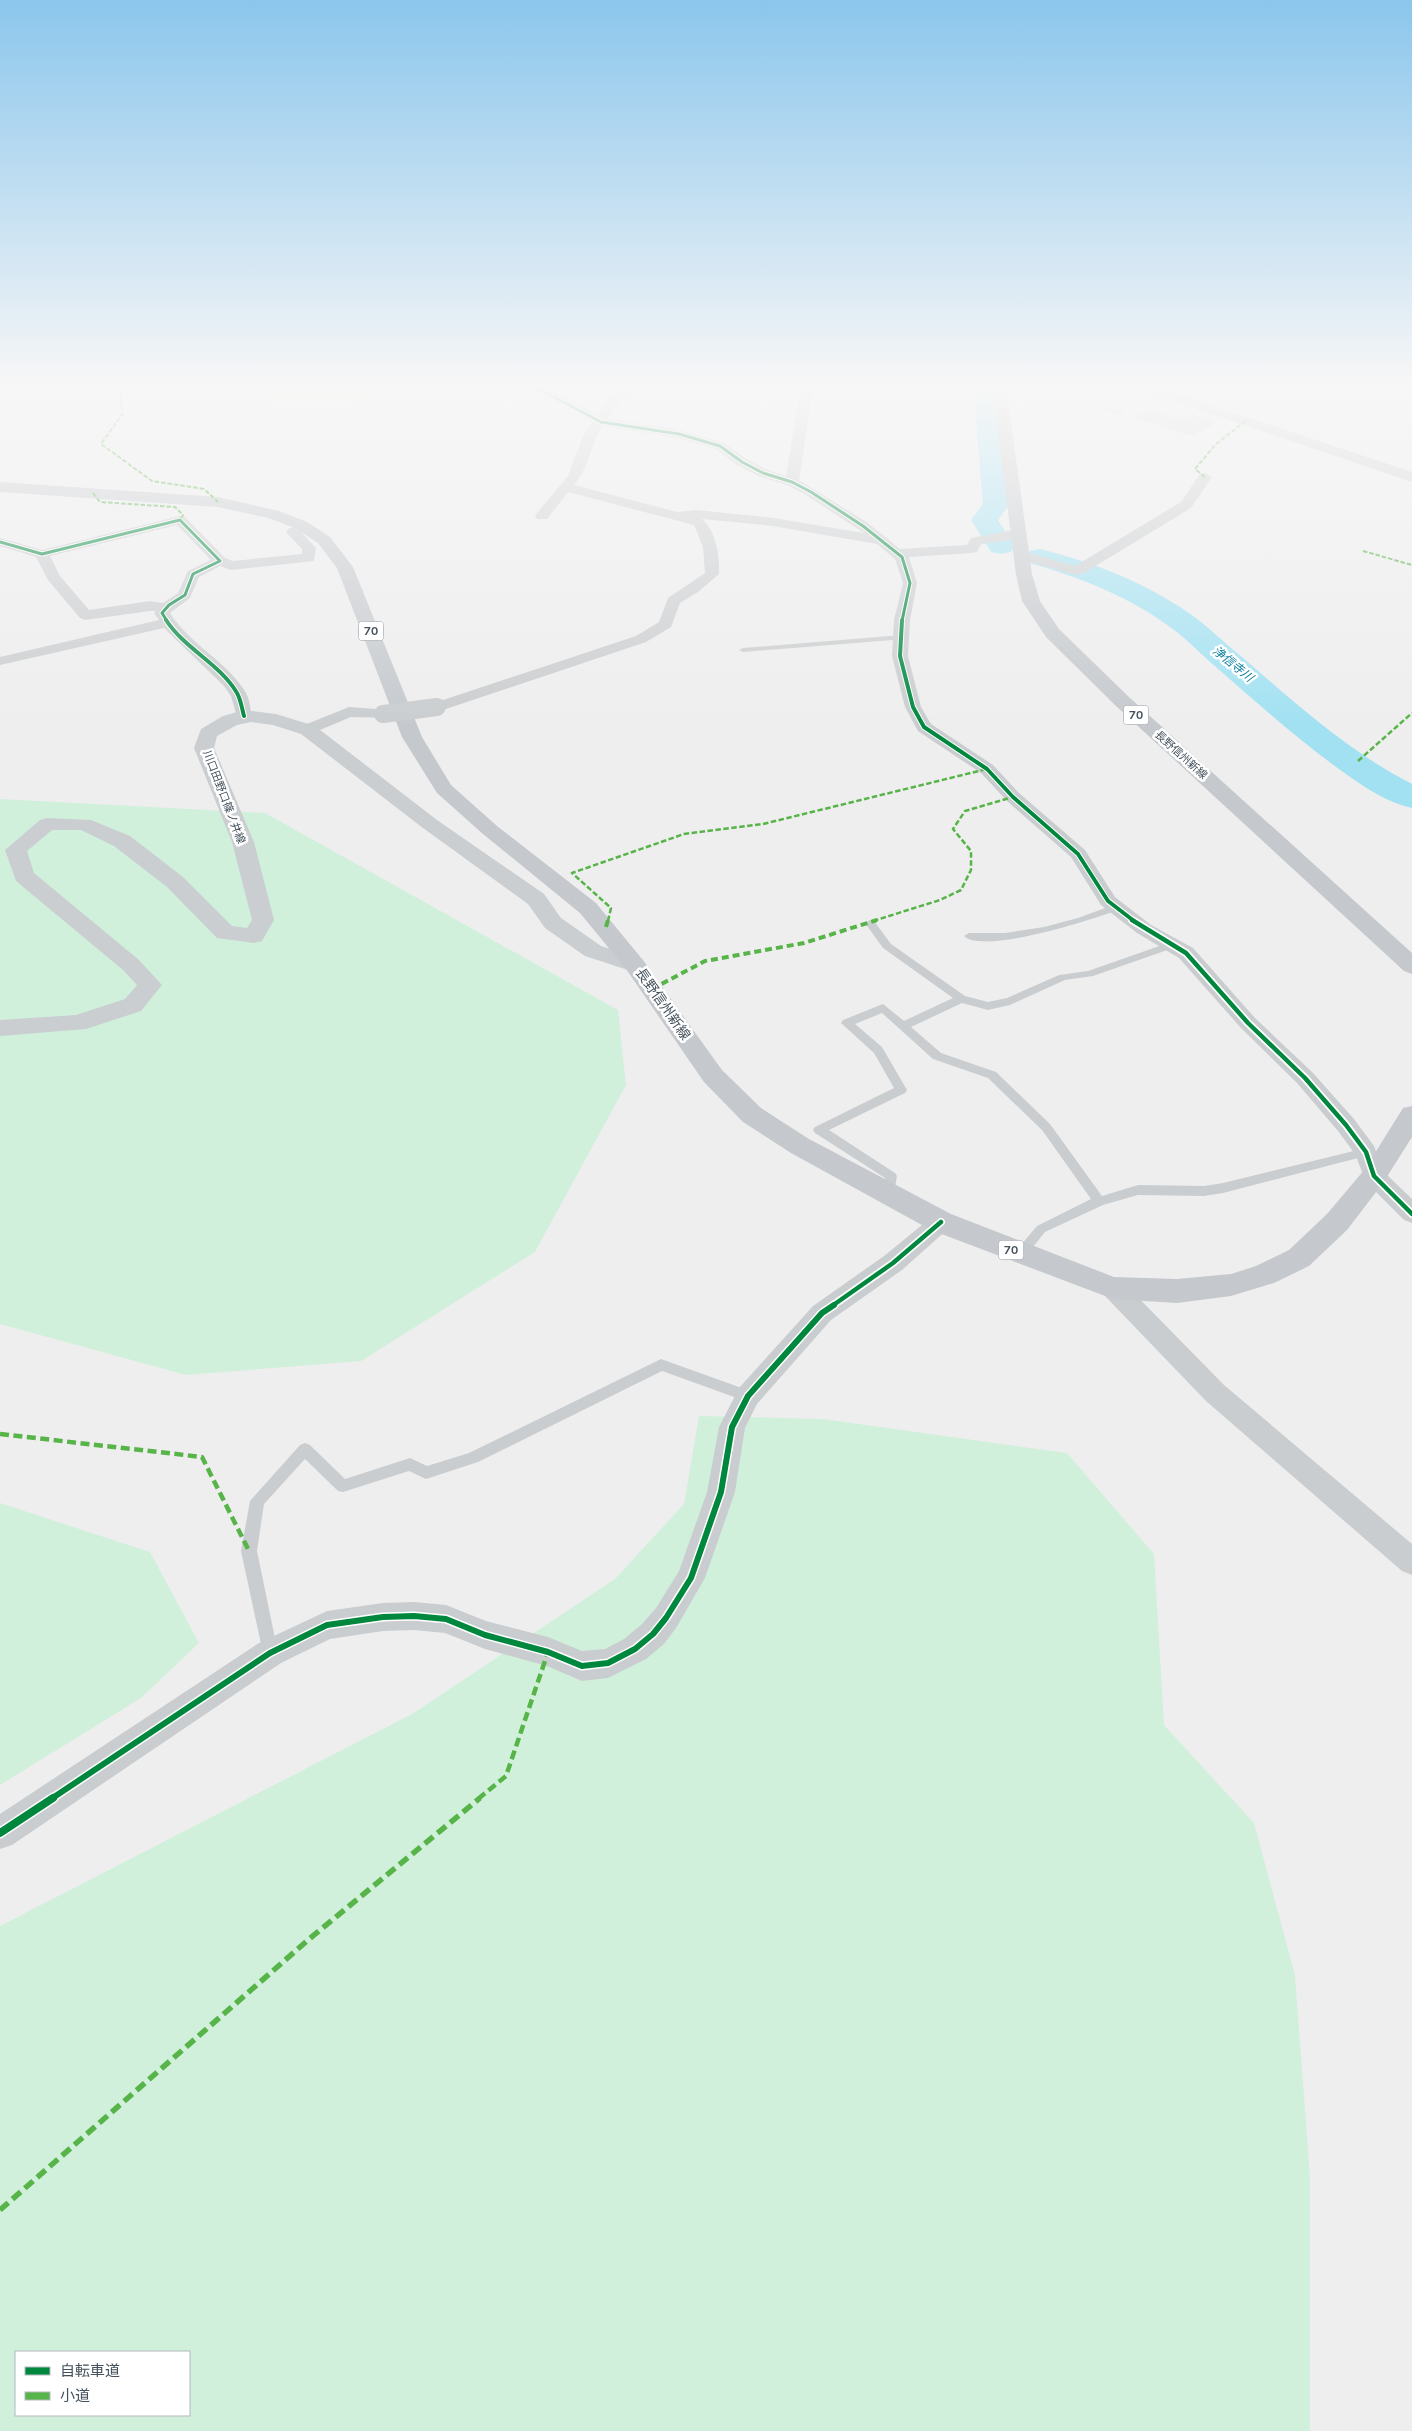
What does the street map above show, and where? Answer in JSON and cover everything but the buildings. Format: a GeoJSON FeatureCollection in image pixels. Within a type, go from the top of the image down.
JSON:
{"type":"FeatureCollection","features":[{"type":"Feature","properties":{"kind":"main road","name":"長野信州新線"},"geometry":{"type":"LineString","coordinates":[[195,500],[218,502],[273,514],[304,527],[324,540],[345,568],[412,737],[432,772],[462,807],[588,908],[634,964],[713,1076],[752,1115],[800,1146],[941,1222],[1113,1288],[1176,1291],[1231,1285],[1264,1275],[1299,1258],[1337,1222],[1370,1164],[1412,1115]]}},
{"type":"Feature","properties":{"kind":"main road","name":"長野信州新線"},"geometry":{"type":"LineString","coordinates":[[1011,500],[1014,535],[1022,555],[1031,601],[1052,633],[1122,702],[1412,966]]}},
{"type":"Feature","properties":{"kind":"main road"},"geometry":{"type":"LineString","coordinates":[[244,716],[286,722],[308,730],[430,824],[511,884],[536,899],[553,923],[593,951],[634,964]]}},
{"type":"Feature","properties":{"kind":"main road","name":"川口田野口篠ノ井線"},"geometry":{"type":"LineString","coordinates":[[0,1028],[77,1023],[133,1005],[150,985],[131,965],[24,876],[16,850],[47,824],[84,824],[122,841],[175,882],[225,933],[254,936],[263,920],[243,842],[204,748],[208,733],[227,722],[244,716]]}},
{"type":"Feature","properties":{"kind":"street"},"geometry":{"type":"LineString","coordinates":[[542,516],[554,500]]}},
{"type":"Feature","properties":{"kind":"street"},"geometry":{"type":"LineString","coordinates":[[308,730],[349,712],[383,714],[437,707],[641,639],[666,624],[673,601],[693,590],[712,574],[713,566],[708,539],[698,522],[675,514],[620,500]]}},
{"type":"Feature","properties":{"kind":"street"},"geometry":{"type":"LineString","coordinates":[[824,500],[902,557],[910,582],[902,620],[900,656],[913,707],[924,727],[986,769],[1013,796],[1078,854],[1108,901],[1144,929],[1186,953],[1248,1023],[1305,1078],[1370,1164],[1412,1214]]}},
{"type":"Feature","properties":{"kind":"street"},"geometry":{"type":"LineString","coordinates":[[1022,555],[1075,571],[1186,505],[1189,500]]}},
{"type":"Feature","properties":{"kind":"street"},"geometry":{"type":"LineString","coordinates":[[675,514],[697,514],[774,522],[881,540]]}},
{"type":"Feature","properties":{"kind":"street"},"geometry":{"type":"LineString","coordinates":[[0,542],[42,554],[180,520],[220,560],[231,566],[308,558],[308,548],[293,532],[304,527]]}},
{"type":"Feature","properties":{"kind":"street"},"geometry":{"type":"LineString","coordinates":[[898,553],[972,548],[976,541],[982,539],[1014,535]]}},
{"type":"Feature","properties":{"kind":"street"},"geometry":{"type":"LineString","coordinates":[[42,554],[53,577],[85,615],[150,606],[166,616],[169,628],[216,669],[238,695],[244,716]]}},
{"type":"Feature","properties":{"kind":"street"},"geometry":{"type":"LineString","coordinates":[[2,661],[166,616],[185,595],[193,574],[220,560]]}},
{"type":"Feature","properties":{"kind":"street"},"geometry":{"type":"LineString","coordinates":[[0,1833],[270,1653],[327,1625],[383,1617],[414,1616],[446,1619],[485,1635],[548,1652],[582,1666],[608,1663],[635,1649],[653,1634],[666,1618],[691,1578],[721,1492],[732,1426],[748,1396],[822,1313],[893,1263],[941,1222]]}},
{"type":"Feature","properties":{"kind":"street"},"geometry":{"type":"LineString","coordinates":[[1113,1288],[1215,1394],[1412,1562]]}},
{"type":"Feature","properties":{"kind":"lane"},"geometry":{"type":"LineString","coordinates":[[743,650],[902,637]]}},
{"type":"Feature","properties":{"kind":"lane"},"geometry":{"type":"LineString","coordinates":[[969,936],[987,938],[1046,929],[1086,920],[1116,907]]}},
{"type":"Feature","properties":{"kind":"lane"},"geometry":{"type":"LineString","coordinates":[[870,923],[887,946],[961,999],[988,1006],[1010,1002],[1062,977],[1089,974],[1172,945]]}},
{"type":"Feature","properties":{"kind":"lane"},"geometry":{"type":"LineString","coordinates":[[903,1026],[961,999]]}},
{"type":"Feature","properties":{"kind":"lane"},"geometry":{"type":"LineString","coordinates":[[888,1193],[891,1176],[819,1130],[901,1090],[878,1050],[847,1023],[883,1008],[937,1056],[992,1075],[1046,1127],[1100,1201]]}},
{"type":"Feature","properties":{"kind":"lane"},"geometry":{"type":"LineString","coordinates":[[1020,1253],[1041,1229],[1100,1201],[1138,1190],[1204,1191],[1370,1164]]}},
{"type":"Feature","properties":{"kind":"lane"},"geometry":{"type":"LineString","coordinates":[[270,1653],[249,1551],[257,1500],[305,1449],[343,1486],[410,1464],[426,1473],[473,1458],[661,1365],[748,1396]]}},
{"type":"Feature","properties":{"kind":"green space"},"geometry":{"type":"Polygon","coordinates":[[[0,799],[265,813],[618,1010],[626,1085],[535,1252],[361,1361],[186,1375],[0,1324],[0,799]]]}},
{"type":"Feature","properties":{"kind":"green space"},"geometry":{"type":"Polygon","coordinates":[[[699,1416],[823,1419],[1067,1453],[1154,1554],[1164,1725],[1254,1823],[1295,1975],[1310,2177],[1310,2431],[0,2431],[0,1926],[412,1714],[615,1579],[684,1504],[699,1416]]]}},
{"type":"Feature","properties":{"kind":"green space"},"geometry":{"type":"Polygon","coordinates":[[[0,1503],[150,1552],[199,1643],[141,1698],[0,1785],[0,1503]]]}},
{"type":"Feature","properties":{"kind":"waterway","name":"浄信寺川"},"geometry":{"type":"LineString","coordinates":[[996,500],[996,505],[984,520],[990,532],[1001,546]]}},
{"type":"Feature","properties":{"kind":"waterway","name":"浄信寺川"},"geometry":{"type":"LineString","coordinates":[[1040,557],[1112,582],[1162,608],[1190,628],[1338,753],[1363,770],[1412,798]]}},
{"type":"Feature","properties":{"kind":"marked path"},"geometry":{"type":"LineString","coordinates":[[99,500],[175,507],[183,515],[180,520]]}},
{"type":"Feature","properties":{"kind":"marked path"},"geometry":{"type":"LineString","coordinates":[[1363,551],[1412,565]]}},
{"type":"Feature","properties":{"kind":"marked path"},"geometry":{"type":"LineString","coordinates":[[1358,761],[1412,713]]}},
{"type":"Feature","properties":{"kind":"marked path"},"geometry":{"type":"LineString","coordinates":[[606,927],[611,908],[572,873],[684,834],[763,824],[987,769]]}},
{"type":"Feature","properties":{"kind":"marked path"},"geometry":{"type":"LineString","coordinates":[[652,989],[705,961],[804,943],[940,900],[961,890],[971,870],[971,851],[953,829],[965,811],[1013,797]]}},
{"type":"Feature","properties":{"kind":"marked path"},"geometry":{"type":"LineString","coordinates":[[0,1434],[202,1457],[249,1551]]}},
{"type":"Feature","properties":{"kind":"marked path"},"geometry":{"type":"LineString","coordinates":[[0,2210],[308,1940],[506,1776],[548,1652]]}},
{"type":"Feature","properties":{"kind":"cycle path"},"geometry":{"type":"LineString","coordinates":[[824,500],[863,526],[902,557],[910,583],[902,620],[900,656],[913,707],[924,727],[987,769],[1013,797],[1078,854],[1108,901],[1144,929],[1186,953],[1248,1023],[1305,1078],[1346,1125],[1366,1152],[1374,1176],[1412,1214]]}},
{"type":"Feature","properties":{"kind":"cycle path"},"geometry":{"type":"LineString","coordinates":[[0,542],[42,554],[180,520],[220,561],[193,574],[185,595],[169,605],[162,613],[178,635],[230,683],[239,696],[244,716]]}},
{"type":"Feature","properties":{"kind":"cycle path"},"geometry":{"type":"LineString","coordinates":[[0,1833],[270,1653],[327,1625],[383,1617],[414,1616],[446,1619],[485,1635],[548,1652],[582,1666],[608,1663],[635,1649],[653,1634],[666,1618],[691,1578],[721,1492],[732,1427],[748,1396],[822,1313],[893,1263],[941,1222]]}}]}
